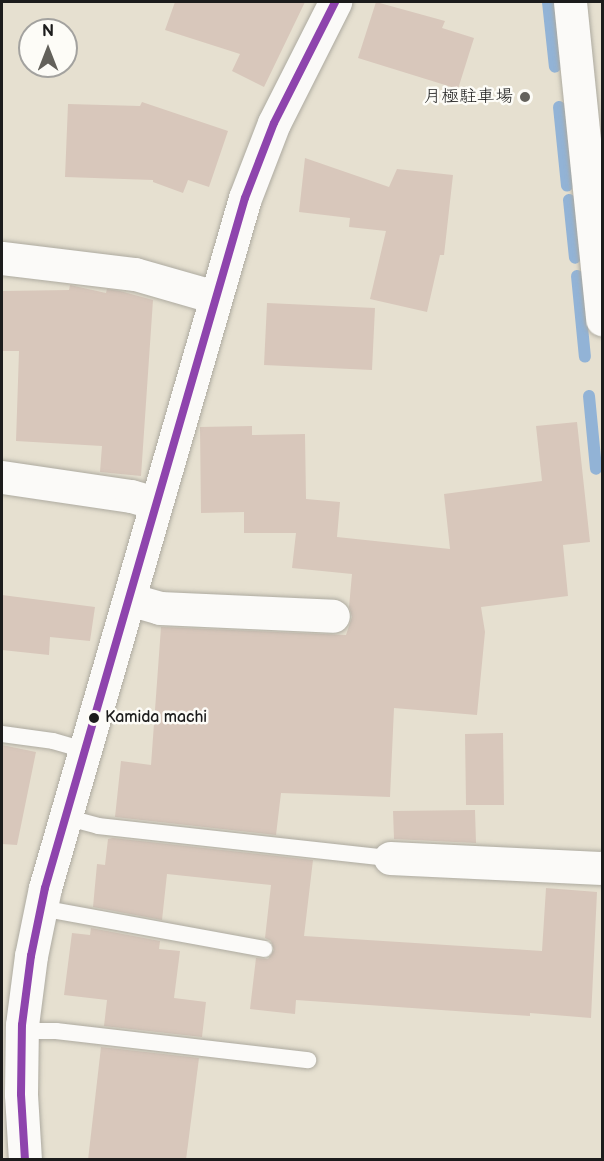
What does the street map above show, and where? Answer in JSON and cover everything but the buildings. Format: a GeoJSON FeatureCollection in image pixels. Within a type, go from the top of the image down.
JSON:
{"type":"FeatureCollection","features":[{"type":"Feature","properties":{"kind":"street"},"geometry":{"type":"LineString","coordinates":[[25,1160],[15,1042],[41,908],[65,817],[215,297],[259,160],[291,87],[335,2]]}},
{"type":"Feature","properties":{"kind":"street"},"geometry":{"type":"LineString","coordinates":[[570,2],[603,319]]}},
{"type":"Feature","properties":{"kind":"street"},"geometry":{"type":"LineString","coordinates":[[2,258],[135,274],[215,297]]}},
{"type":"Feature","properties":{"kind":"street"},"geometry":{"type":"LineString","coordinates":[[2,477],[131,496],[155,503]]}},
{"type":"Feature","properties":{"kind":"street"},"geometry":{"type":"LineString","coordinates":[[129,599],[160,608],[333,616]]}},
{"type":"Feature","properties":{"kind":"street"},"geometry":{"type":"LineString","coordinates":[[390,858],[603,868]]}},
{"type":"Feature","properties":{"kind":"lane"},"geometry":{"type":"LineString","coordinates":[[2,734],[52,741],[85,750]]}},
{"type":"Feature","properties":{"kind":"lane"},"geometry":{"type":"LineString","coordinates":[[65,817],[98,826],[390,858]]}},
{"type":"Feature","properties":{"kind":"lane"},"geometry":{"type":"LineString","coordinates":[[41,908],[264,949]]}},
{"type":"Feature","properties":{"kind":"lane"},"geometry":{"type":"LineString","coordinates":[[15,1042],[56,1031],[308,1060]]}},
{"type":"Feature","properties":{"kind":"waterway"},"geometry":{"type":"LineString","coordinates":[[548,2],[555,67]]}},
{"type":"Feature","properties":{"kind":"waterway"},"geometry":{"type":"LineString","coordinates":[[559,107],[567,186]]}},
{"type":"Feature","properties":{"kind":"waterway"},"geometry":{"type":"LineString","coordinates":[[569,200],[575,258]]}},
{"type":"Feature","properties":{"kind":"waterway"},"geometry":{"type":"LineString","coordinates":[[577,276],[585,357]]}},
{"type":"Feature","properties":{"kind":"waterway"},"geometry":{"type":"LineString","coordinates":[[589,396],[596,469]]}},
{"type":"Feature","properties":{"kind":"transit line"},"geometry":{"type":"LineString","coordinates":[[25,1160],[21,1094],[22,1025],[31,956],[45,888],[245,198],[274,123],[335,2]]}},
{"type":"Feature","properties":{"kind":"place","name":"月極駐車場"},"geometry":{"type":"Point","coordinates":[525,97]}},
{"type":"Feature","properties":{"kind":"place","name":"Kamida machi"},"geometry":{"type":"Point","coordinates":[94,718]}}]}
